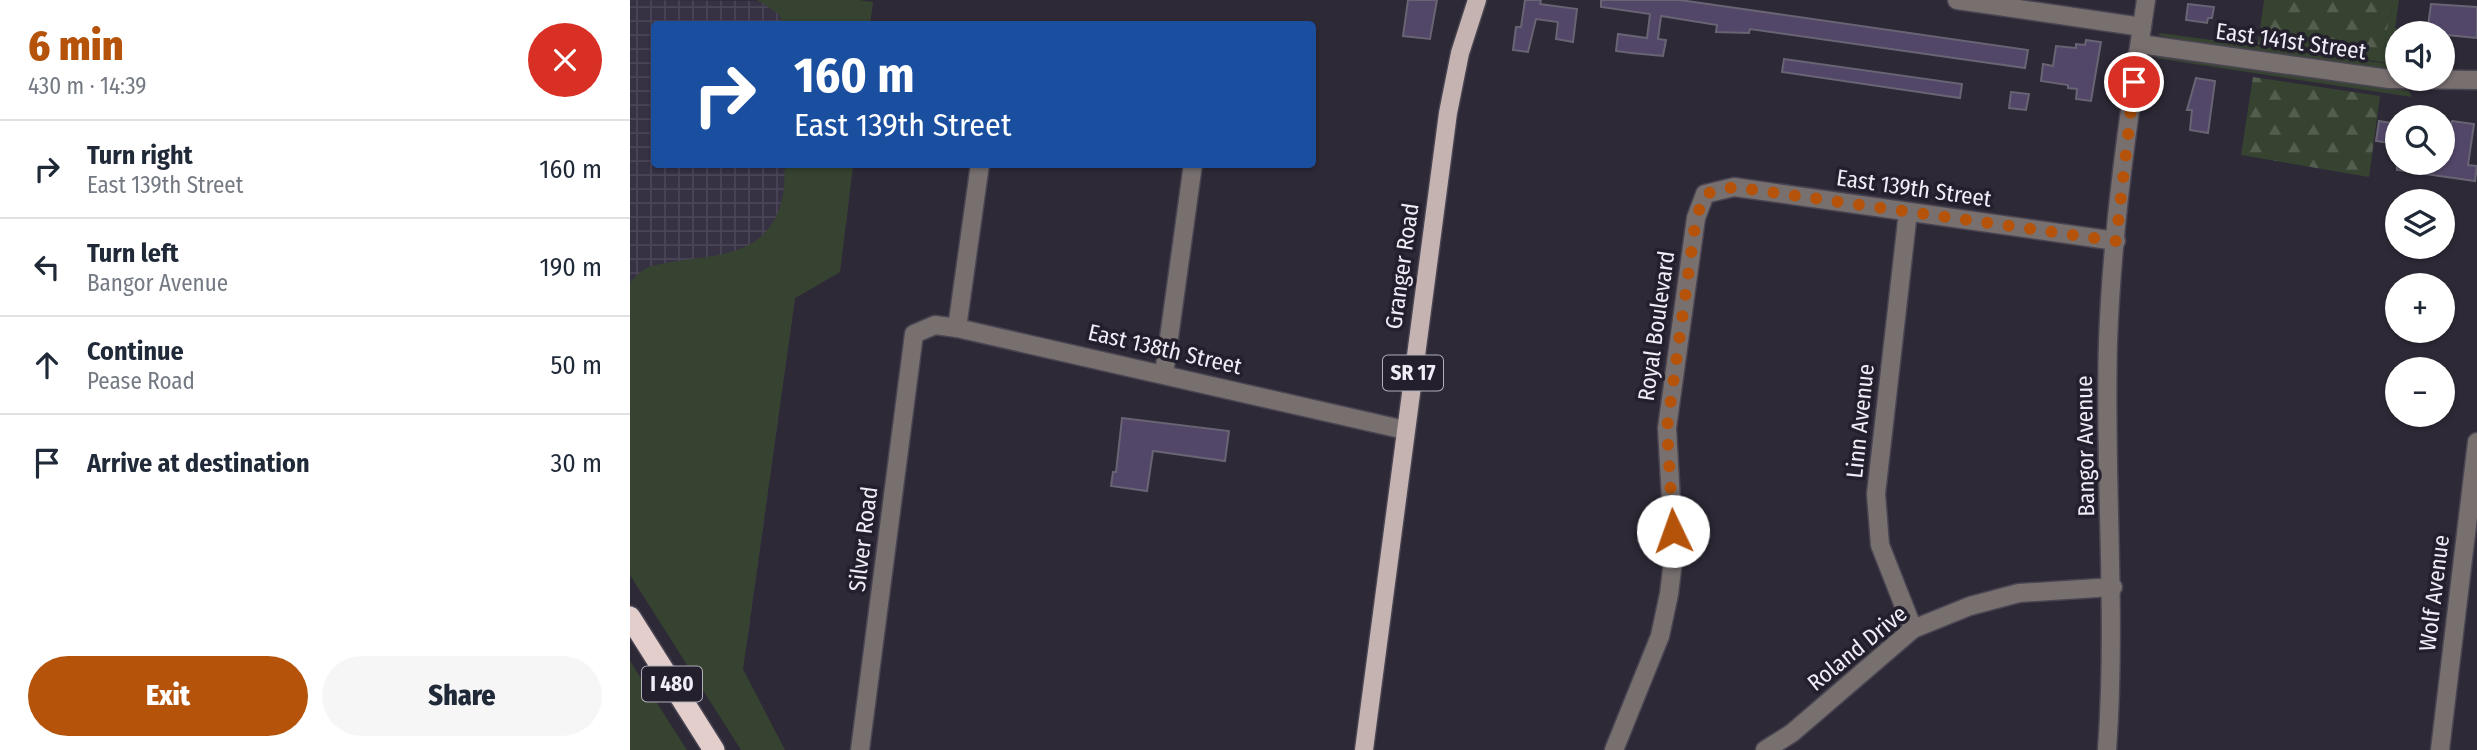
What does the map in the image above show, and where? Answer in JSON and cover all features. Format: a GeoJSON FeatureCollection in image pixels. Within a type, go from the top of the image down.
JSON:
{"type":"FeatureCollection","features":[{"type":"Feature","properties":{"kind":"highway","name":"I 480"},"geometry":{"type":"LineString","coordinates":[[630,617],[714,750]]}},
{"type":"Feature","properties":{"kind":"main road","name":"Granger Road"},"geometry":{"type":"LineString","coordinates":[[1364,750],[1448,113],[1460,53],[1477,0]]}},
{"type":"Feature","properties":{"kind":"street","name":"East 141st Street"},"geometry":{"type":"LineString","coordinates":[[1957,0],[2141,36],[2389,79],[2477,80]]}},
{"type":"Feature","properties":{"kind":"street","name":"Bangor Avenue"},"geometry":{"type":"LineString","coordinates":[[2107,750],[2113,587],[2108,341],[2125,141],[2147,0]]}},
{"type":"Feature","properties":{"kind":"street"},"geometry":{"type":"LineString","coordinates":[[957,328],[979,168]]}},
{"type":"Feature","properties":{"kind":"street"},"geometry":{"type":"LineString","coordinates":[[1164,374],[1192,168]]}},
{"type":"Feature","properties":{"kind":"street","name":"East 139th Street"},"geometry":{"type":"LineString","coordinates":[[1705,194],[1734,187],[2116,241]]}},
{"type":"Feature","properties":{"kind":"street","name":"Royal Boulevard"},"geometry":{"type":"LineString","coordinates":[[1614,750],[1660,636],[1669,594],[1674,553],[1667,428],[1696,218],[1705,194]]}},
{"type":"Feature","properties":{"kind":"street","name":"Linn Avenue"},"geometry":{"type":"LineString","coordinates":[[1908,212],[1876,494],[1880,545],[1913,629]]}},
{"type":"Feature","properties":{"kind":"street","name":"East 138th Street"},"geometry":{"type":"LineString","coordinates":[[914,334],[935,325],[957,328],[1405,430]]}},
{"type":"Feature","properties":{"kind":"street","name":"Silver Road"},"geometry":{"type":"LineString","coordinates":[[860,750],[914,334]]}},
{"type":"Feature","properties":{"kind":"street","name":"Wolf Avenue"},"geometry":{"type":"LineString","coordinates":[[2440,750],[2477,442]]}},
{"type":"Feature","properties":{"kind":"street","name":"Roland Drive"},"geometry":{"type":"LineString","coordinates":[[1765,750],[1792,733],[1913,629],[1970,606],[2019,593],[2113,587]]}},
{"type":"Feature","properties":{"kind":"shaded area"},"geometry":{"type":"Polygon","coordinates":[[[630,0],[873,2],[870,21],[651,21],[651,168],[853,168],[840,272],[795,298],[746,650],[630,483],[630,0]]]}},
{"type":"Feature","properties":{"kind":"green space"},"geometry":{"type":"Polygon","coordinates":[[[757,0],[873,2],[870,21],[782,21],[779,14],[757,0]]]}},
{"type":"Feature","properties":{"kind":"green space"},"geometry":{"type":"Polygon","coordinates":[[[2264,0],[2393,0],[2389,21],[2385,21],[2381,62],[2258,44],[2264,0]]]}},
{"type":"Feature","properties":{"kind":"green space"},"geometry":{"type":"Polygon","coordinates":[[[2393,0],[2399,0],[2396,21],[2389,21],[2393,0]]]}},
{"type":"Feature","properties":{"kind":"green space"},"geometry":{"type":"Polygon","coordinates":[[[2160,33],[2385,63],[2385,68],[2195,43],[2158,35],[2160,33]]]}},
{"type":"Feature","properties":{"kind":"green space"},"geometry":{"type":"Polygon","coordinates":[[[2385,41],[2385,62],[2381,62],[2385,41]]]}},
{"type":"Feature","properties":{"kind":"green space"},"geometry":{"type":"Polygon","coordinates":[[[2165,55],[2385,87],[2385,91],[2409,91],[2412,97],[2155,58],[2165,55]]]}},
{"type":"Feature","properties":{"kind":"green space"},"geometry":{"type":"Polygon","coordinates":[[[2253,77],[2380,96],[2369,177],[2241,155],[2253,77]]]}},
{"type":"Feature","properties":{"kind":"green space"},"geometry":{"type":"Polygon","coordinates":[[[785,168],[853,168],[840,272],[795,298],[743,669],[785,750],[741,750],[630,575],[630,282],[649,267],[709,257],[745,247],[760,237],[772,223],[784,189],[785,168]]]}},
{"type":"Feature","properties":{"kind":"green space"},"geometry":{"type":"Polygon","coordinates":[[[630,661],[687,750],[630,750],[630,661]]]}},
{"type":"Feature","properties":{"kind":"building"},"geometry":{"type":"Polygon","coordinates":[[[1408,0],[1437,0],[1430,39],[1403,36],[1408,0]]]}},
{"type":"Feature","properties":{"kind":"building"},"geometry":{"type":"Polygon","coordinates":[[[1525,0],[1541,0],[1540,4],[1577,9],[1573,42],[1556,39],[1558,22],[1536,19],[1528,52],[1513,50],[1516,27],[1521,27],[1525,0]]]}},
{"type":"Feature","properties":{"kind":"building"},"geometry":{"type":"Polygon","coordinates":[[[1601,0],[1680,0],[2028,50],[2025,68],[1750,29],[1749,33],[1716,32],[1717,25],[1661,16],[1658,39],[1666,40],[1663,56],[1631,53],[1616,51],[1618,34],[1647,38],[1650,14],[1601,7],[1601,0]]]}},
{"type":"Feature","properties":{"kind":"building"},"geometry":{"type":"Polygon","coordinates":[[[2188,4],[2214,7],[2212,18],[2208,18],[2207,23],[2186,20],[2188,4]]]}},
{"type":"Feature","properties":{"kind":"building"},"geometry":{"type":"Polygon","coordinates":[[[2431,4],[2477,7],[2477,38],[2455,36],[2455,21],[2429,21],[2431,4]]]}},
{"type":"Feature","properties":{"kind":"building"},"geometry":{"type":"Polygon","coordinates":[[[2086,40],[2101,42],[2091,101],[2076,99],[2077,89],[2068,88],[2068,85],[2041,81],[2043,64],[2053,66],[2056,46],[2076,48],[2076,44],[2085,45],[2086,40]]]}},
{"type":"Feature","properties":{"kind":"building"},"geometry":{"type":"Polygon","coordinates":[[[1784,59],[1962,84],[1960,98],[1782,72],[1784,59]]]}},
{"type":"Feature","properties":{"kind":"building"},"geometry":{"type":"Polygon","coordinates":[[[2196,78],[2215,81],[2208,133],[2190,130],[2192,110],[2187,110],[2196,78]]]}},
{"type":"Feature","properties":{"kind":"building"},"geometry":{"type":"Polygon","coordinates":[[[2011,92],[2029,94],[2026,110],[2009,108],[2011,92]]]}},
{"type":"Feature","properties":{"kind":"building"},"geometry":{"type":"Polygon","coordinates":[[[2379,121],[2385,122],[2385,142],[2376,141],[2379,121]]]}},
{"type":"Feature","properties":{"kind":"building"},"geometry":{"type":"Polygon","coordinates":[[[2455,121],[2474,124],[2468,165],[2477,166],[2475,181],[2432,175],[2455,175],[2455,121]]]}},
{"type":"Feature","properties":{"kind":"building"},"geometry":{"type":"Polygon","coordinates":[[[1122,418],[1229,431],[1225,461],[1153,451],[1147,491],[1111,486],[1113,472],[1116,472],[1122,418]]]}},
{"type":"Feature","properties":{"kind":"route"},"geometry":{"type":"LineString","coordinates":[[1673,531],[1667,428],[1696,218],[1705,194],[1734,187],[2116,241],[2125,141],[2134,82]]}}]}
